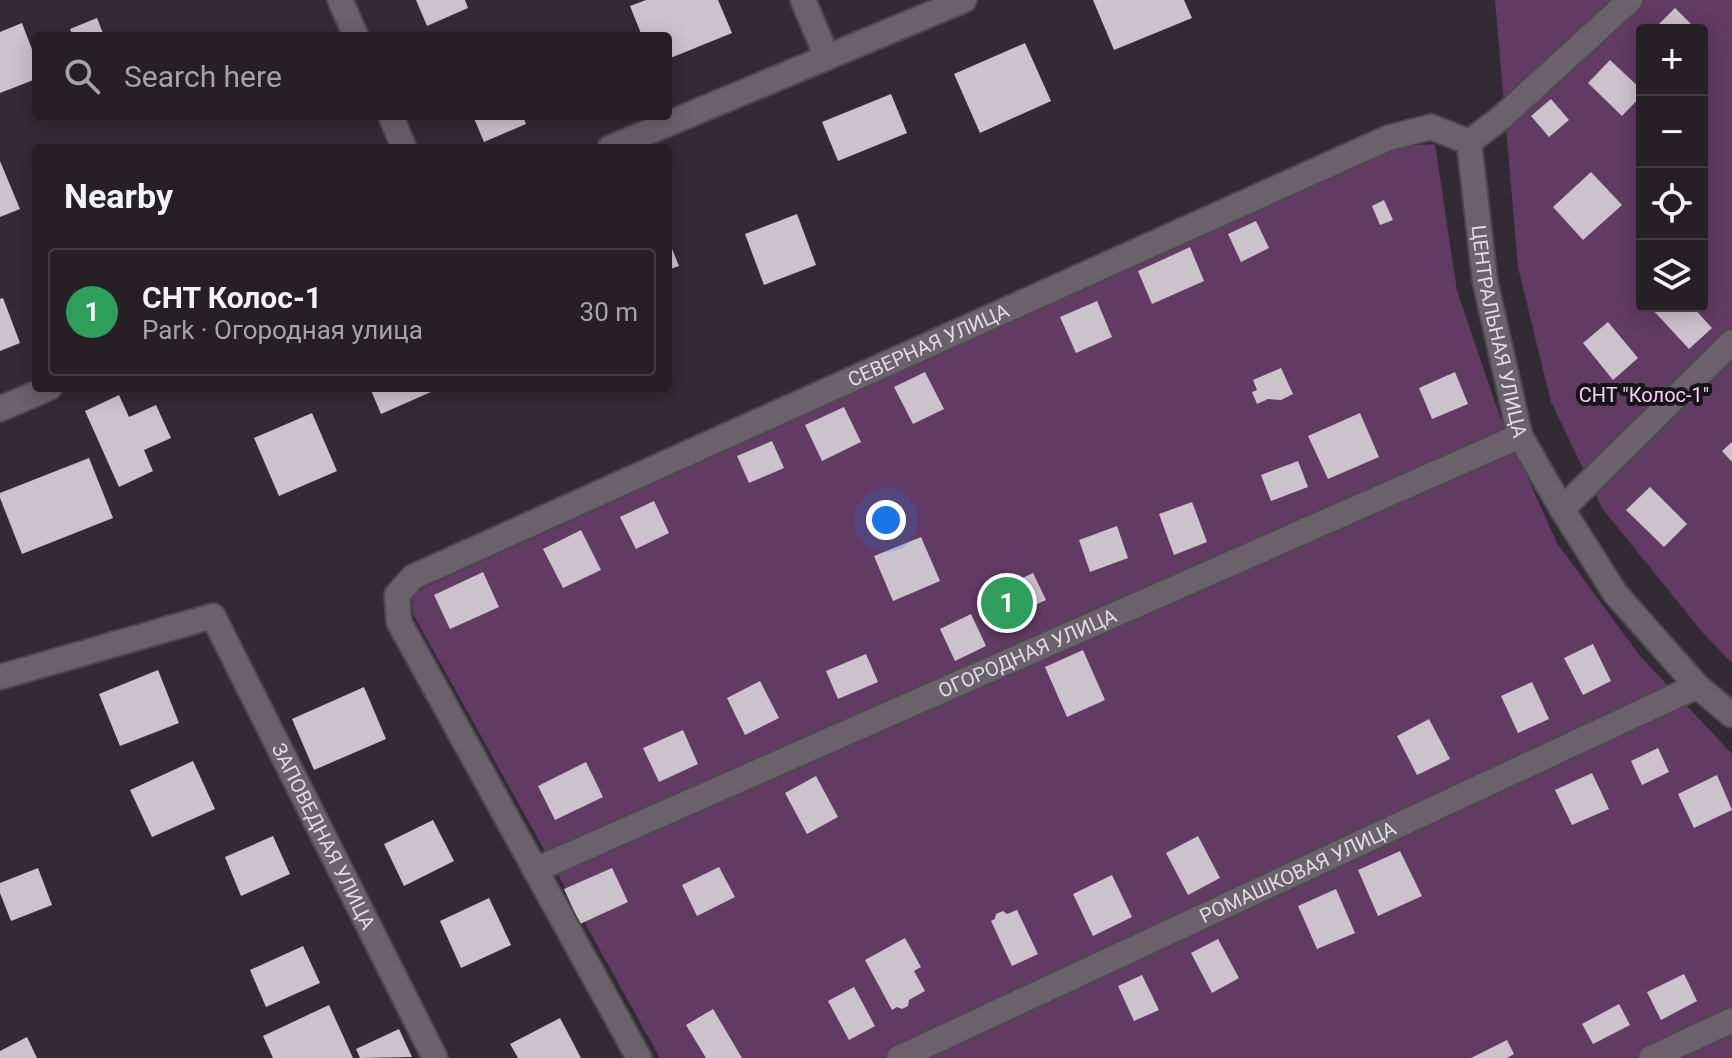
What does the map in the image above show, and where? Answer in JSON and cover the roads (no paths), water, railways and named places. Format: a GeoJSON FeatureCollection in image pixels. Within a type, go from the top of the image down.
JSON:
{"type":"FeatureCollection","features":[{"type":"Feature","properties":{"kind":"street"},"geometry":{"type":"LineString","coordinates":[[340,0],[354,32]]}},
{"type":"Feature","properties":{"kind":"street"},"geometry":{"type":"LineString","coordinates":[[803,0],[827,57]]}},
{"type":"Feature","properties":{"kind":"street"},"geometry":{"type":"LineString","coordinates":[[620,144],[964,0]]}},
{"type":"Feature","properties":{"kind":"street"},"geometry":{"type":"LineString","coordinates":[[1469,142],[1501,118],[1630,0]]}},
{"type":"Feature","properties":{"kind":"street"},"geometry":{"type":"LineString","coordinates":[[393,120],[402,144]]}},
{"type":"Feature","properties":{"kind":"street","name":"СЕВЕРНАЯ УЛИЦА"},"geometry":{"type":"LineString","coordinates":[[535,870],[399,622],[397,595],[413,577],[1388,138],[1431,127],[1469,142]]}},
{"type":"Feature","properties":{"kind":"street","name":"ЦЕНТРАЛЬНАЯ УЛИЦА"},"geometry":{"type":"LineString","coordinates":[[1469,142],[1485,281],[1520,436],[1615,593],[1697,686],[1732,715]]}},
{"type":"Feature","properties":{"kind":"street"},"geometry":{"type":"LineString","coordinates":[[1562,509],[1732,342]]}},
{"type":"Feature","properties":{"kind":"street"},"geometry":{"type":"LineString","coordinates":[[0,409],[40,392]]}},
{"type":"Feature","properties":{"kind":"street","name":"ОГОРОДНАЯ УЛИЦА"},"geometry":{"type":"LineString","coordinates":[[535,870],[1520,436]]}},
{"type":"Feature","properties":{"kind":"street","name":"ЗАПОВЕДНАЯ УЛИЦА"},"geometry":{"type":"LineString","coordinates":[[0,677],[213,616],[435,1058]]}},
{"type":"Feature","properties":{"kind":"street","name":"РОМАШКОВАЯ УЛИЦА"},"geometry":{"type":"LineString","coordinates":[[899,1058],[1697,686]]}},
{"type":"Feature","properties":{"kind":"street"},"geometry":{"type":"LineString","coordinates":[[535,870],[639,1058]]}},
{"type":"Feature","properties":{"kind":"street"},"geometry":{"type":"LineString","coordinates":[[1651,1058],[1732,1020]]}},
{"type":"Feature","properties":{"kind":"place","name":"СНТ Колос-1"},"geometry":{"type":"Point","coordinates":[1007,603]}},
{"type":"Feature","properties":{"kind":"park label","name":"СНТ \"Колос-1\""},"geometry":{"type":"Point","coordinates":[1644,395]}}]}
